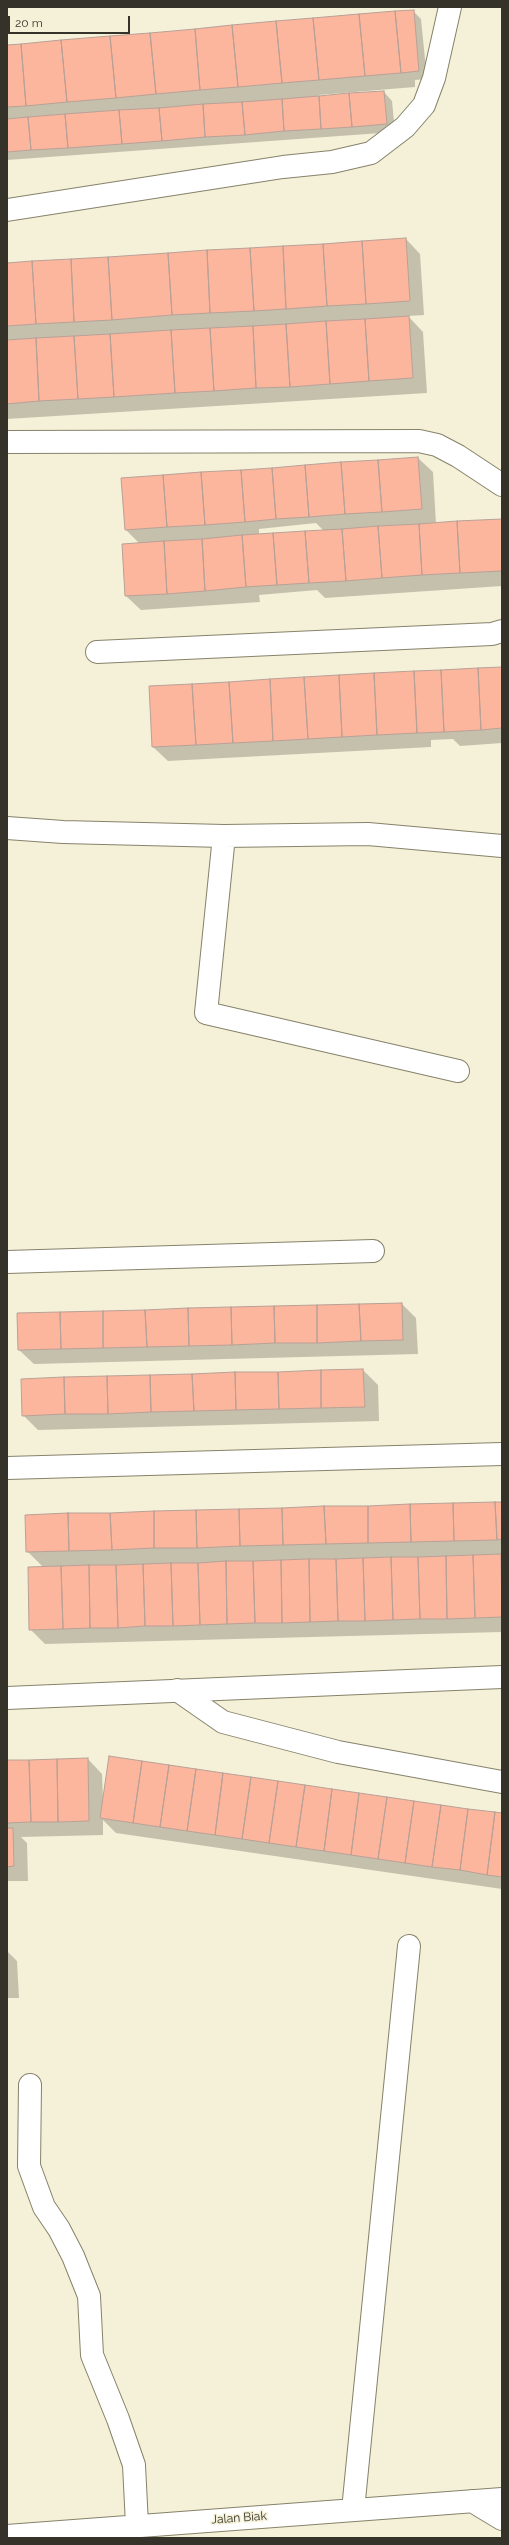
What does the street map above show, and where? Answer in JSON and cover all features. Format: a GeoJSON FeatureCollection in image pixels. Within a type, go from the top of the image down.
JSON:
{"type":"FeatureCollection","features":[{"type":"Feature","properties":{"kind":"street"},"geometry":{"type":"LineString","coordinates":[[7,210],[332,162],[371,153],[405,127],[424,105],[434,78],[450,7]]}},
{"type":"Feature","properties":{"kind":"street"},"geometry":{"type":"LineString","coordinates":[[7,442],[419,441],[437,445],[458,456],[502,485]]}},
{"type":"Feature","properties":{"kind":"street"},"geometry":{"type":"LineString","coordinates":[[97,652],[492,634],[502,631]]}},
{"type":"Feature","properties":{"kind":"street"},"geometry":{"type":"LineString","coordinates":[[7,828],[63,832],[224,836],[368,834],[502,846]]}},
{"type":"Feature","properties":{"kind":"street"},"geometry":{"type":"LineString","coordinates":[[224,836],[206,1013],[458,1071]]}},
{"type":"Feature","properties":{"kind":"street"},"geometry":{"type":"LineString","coordinates":[[7,1262],[373,1251]]}},
{"type":"Feature","properties":{"kind":"street"},"geometry":{"type":"LineString","coordinates":[[7,1468],[502,1454]]}},
{"type":"Feature","properties":{"kind":"street"},"geometry":{"type":"LineString","coordinates":[[7,1698],[502,1677]]}},
{"type":"Feature","properties":{"kind":"street"},"geometry":{"type":"LineString","coordinates":[[177,1690],[223,1722],[338,1752],[502,1782]]}},
{"type":"Feature","properties":{"kind":"street"},"geometry":{"type":"LineString","coordinates":[[353,2510],[409,1946]]}},
{"type":"Feature","properties":{"kind":"street"},"geometry":{"type":"LineString","coordinates":[[30,2085],[29,2166],[44,2207],[60,2229],[73,2256],[89,2296],[92,2355],[118,2419],[134,2465],[137,2525]]}},
{"type":"Feature","properties":{"kind":"street","name":"Jalan Biak"},"geometry":{"type":"LineString","coordinates":[[7,2536],[137,2525],[502,2499]]}},
{"type":"Feature","properties":{"kind":"street"},"geometry":{"type":"LineString","coordinates":[[472,2501],[502,2519]]}},
{"type":"Feature","properties":{"kind":"building"},"geometry":{"type":"Polygon","coordinates":[[[414,10],[419,71],[401,73],[395,11],[414,10]]]}},
{"type":"Feature","properties":{"kind":"building"},"geometry":{"type":"Polygon","coordinates":[[[395,11],[401,73],[365,76],[359,14],[395,11]]]}},
{"type":"Feature","properties":{"kind":"building"},"geometry":{"type":"Polygon","coordinates":[[[359,14],[365,76],[319,80],[313,18],[359,14]]]}},
{"type":"Feature","properties":{"kind":"building"},"geometry":{"type":"Polygon","coordinates":[[[313,18],[319,80],[282,83],[276,21],[313,18]]]}},
{"type":"Feature","properties":{"kind":"building"},"geometry":{"type":"Polygon","coordinates":[[[276,21],[282,83],[238,87],[232,25],[276,21]]]}},
{"type":"Feature","properties":{"kind":"building"},"geometry":{"type":"Polygon","coordinates":[[[232,25],[238,87],[200,90],[195,29],[232,25]]]}},
{"type":"Feature","properties":{"kind":"building"},"geometry":{"type":"Polygon","coordinates":[[[195,29],[200,90],[156,94],[150,33],[195,29]]]}},
{"type":"Feature","properties":{"kind":"building"},"geometry":{"type":"Polygon","coordinates":[[[150,33],[156,94],[116,98],[110,36],[150,33]]]}},
{"type":"Feature","properties":{"kind":"building"},"geometry":{"type":"Polygon","coordinates":[[[110,36],[116,98],[67,102],[61,40],[110,36]]]}},
{"type":"Feature","properties":{"kind":"building"},"geometry":{"type":"Polygon","coordinates":[[[61,40],[67,102],[26,106],[21,44],[61,40]]]}},
{"type":"Feature","properties":{"kind":"building"},"geometry":{"type":"Polygon","coordinates":[[[21,44],[26,106],[7,107],[7,45],[21,44]]]}},
{"type":"Feature","properties":{"kind":"building"},"geometry":{"type":"Polygon","coordinates":[[[384,91],[387,124],[352,127],[349,93],[384,91]]]}},
{"type":"Feature","properties":{"kind":"building"},"geometry":{"type":"Polygon","coordinates":[[[349,93],[352,127],[321,129],[319,96],[349,93]]]}},
{"type":"Feature","properties":{"kind":"building"},"geometry":{"type":"Polygon","coordinates":[[[319,96],[321,129],[284,131],[282,99],[319,96]]]}},
{"type":"Feature","properties":{"kind":"building"},"geometry":{"type":"Polygon","coordinates":[[[282,99],[284,131],[245,135],[242,102],[282,99]]]}},
{"type":"Feature","properties":{"kind":"building"},"geometry":{"type":"Polygon","coordinates":[[[242,102],[245,135],[205,137],[203,104],[242,102]]]}},
{"type":"Feature","properties":{"kind":"building"},"geometry":{"type":"Polygon","coordinates":[[[203,104],[205,137],[162,141],[159,108],[203,104]]]}},
{"type":"Feature","properties":{"kind":"building"},"geometry":{"type":"Polygon","coordinates":[[[159,108],[162,141],[122,144],[119,110],[159,108]]]}},
{"type":"Feature","properties":{"kind":"building"},"geometry":{"type":"Polygon","coordinates":[[[119,110],[122,144],[68,148],[65,114],[119,110]]]}},
{"type":"Feature","properties":{"kind":"building"},"geometry":{"type":"Polygon","coordinates":[[[65,114],[68,148],[31,150],[28,117],[65,114]]]}},
{"type":"Feature","properties":{"kind":"building"},"geometry":{"type":"Polygon","coordinates":[[[28,117],[31,150],[7,152],[7,119],[28,117]]]}},
{"type":"Feature","properties":{"kind":"building"},"geometry":{"type":"Polygon","coordinates":[[[406,238],[410,301],[366,304],[362,241],[406,238]]]}},
{"type":"Feature","properties":{"kind":"building"},"geometry":{"type":"Polygon","coordinates":[[[362,241],[366,304],[327,306],[323,244],[362,241]]]}},
{"type":"Feature","properties":{"kind":"building"},"geometry":{"type":"Polygon","coordinates":[[[323,244],[327,306],[286,309],[283,246],[323,244]]]}},
{"type":"Feature","properties":{"kind":"building"},"geometry":{"type":"Polygon","coordinates":[[[283,246],[286,309],[254,311],[250,248],[283,246]]]}},
{"type":"Feature","properties":{"kind":"building"},"geometry":{"type":"Polygon","coordinates":[[[250,248],[254,311],[210,313],[207,250],[250,248]]]}},
{"type":"Feature","properties":{"kind":"building"},"geometry":{"type":"Polygon","coordinates":[[[207,250],[210,313],[172,315],[168,253],[207,250]]]}},
{"type":"Feature","properties":{"kind":"building"},"geometry":{"type":"Polygon","coordinates":[[[168,253],[172,315],[112,320],[108,257],[168,253]]]}},
{"type":"Feature","properties":{"kind":"building"},"geometry":{"type":"Polygon","coordinates":[[[108,257],[112,320],[74,322],[71,259],[108,257]]]}},
{"type":"Feature","properties":{"kind":"building"},"geometry":{"type":"Polygon","coordinates":[[[71,259],[74,322],[36,324],[32,261],[71,259]]]}},
{"type":"Feature","properties":{"kind":"building"},"geometry":{"type":"Polygon","coordinates":[[[32,261],[36,324],[7,326],[7,263],[32,261]]]}},
{"type":"Feature","properties":{"kind":"building"},"geometry":{"type":"Polygon","coordinates":[[[409,316],[413,378],[369,381],[365,319],[409,316]]]}},
{"type":"Feature","properties":{"kind":"building"},"geometry":{"type":"Polygon","coordinates":[[[365,319],[369,381],[330,384],[326,321],[365,319]]]}},
{"type":"Feature","properties":{"kind":"building"},"geometry":{"type":"Polygon","coordinates":[[[326,321],[330,384],[290,387],[286,324],[326,321]]]}},
{"type":"Feature","properties":{"kind":"building"},"geometry":{"type":"Polygon","coordinates":[[[286,324],[290,387],[256,388],[253,326],[286,324]]]}},
{"type":"Feature","properties":{"kind":"building"},"geometry":{"type":"Polygon","coordinates":[[[253,326],[256,388],[214,391],[210,328],[253,326]]]}},
{"type":"Feature","properties":{"kind":"building"},"geometry":{"type":"Polygon","coordinates":[[[210,328],[214,391],[175,393],[171,330],[210,328]]]}},
{"type":"Feature","properties":{"kind":"building"},"geometry":{"type":"Polygon","coordinates":[[[171,330],[175,393],[114,397],[110,334],[171,330]]]}},
{"type":"Feature","properties":{"kind":"building"},"geometry":{"type":"Polygon","coordinates":[[[110,334],[114,397],[78,399],[74,336],[110,334]]]}},
{"type":"Feature","properties":{"kind":"building"},"geometry":{"type":"Polygon","coordinates":[[[74,336],[78,399],[39,401],[36,338],[74,336]]]}},
{"type":"Feature","properties":{"kind":"building"},"geometry":{"type":"Polygon","coordinates":[[[36,338],[39,401],[7,404],[7,340],[36,338]]]}},
{"type":"Feature","properties":{"kind":"building"},"geometry":{"type":"Polygon","coordinates":[[[418,457],[422,509],[382,512],[378,460],[418,457]]]}},
{"type":"Feature","properties":{"kind":"building"},"geometry":{"type":"Polygon","coordinates":[[[378,460],[382,512],[345,514],[341,462],[378,460]]]}},
{"type":"Feature","properties":{"kind":"building"},"geometry":{"type":"Polygon","coordinates":[[[341,462],[345,514],[309,517],[305,465],[341,462]]]}},
{"type":"Feature","properties":{"kind":"building"},"geometry":{"type":"Polygon","coordinates":[[[305,465],[309,517],[276,519],[272,468],[305,465]]]}},
{"type":"Feature","properties":{"kind":"building"},"geometry":{"type":"Polygon","coordinates":[[[272,468],[276,519],[245,522],[241,470],[272,468]]]}},
{"type":"Feature","properties":{"kind":"building"},"geometry":{"type":"Polygon","coordinates":[[[241,470],[245,522],[205,525],[201,472],[241,470]]]}},
{"type":"Feature","properties":{"kind":"building"},"geometry":{"type":"Polygon","coordinates":[[[201,472],[205,525],[167,527],[163,475],[201,472]]]}},
{"type":"Feature","properties":{"kind":"building"},"geometry":{"type":"Polygon","coordinates":[[[163,475],[167,527],[125,530],[121,478],[163,475]]]}},
{"type":"Feature","properties":{"kind":"building"},"geometry":{"type":"Polygon","coordinates":[[[502,519],[502,571],[460,573],[457,521],[502,519]]]}},
{"type":"Feature","properties":{"kind":"building"},"geometry":{"type":"Polygon","coordinates":[[[457,521],[460,573],[422,575],[419,524],[457,521]]]}},
{"type":"Feature","properties":{"kind":"building"},"geometry":{"type":"Polygon","coordinates":[[[419,524],[422,575],[382,578],[378,526],[419,524]]]}},
{"type":"Feature","properties":{"kind":"building"},"geometry":{"type":"Polygon","coordinates":[[[378,526],[382,578],[346,581],[342,529],[378,526]]]}},
{"type":"Feature","properties":{"kind":"building"},"geometry":{"type":"Polygon","coordinates":[[[342,529],[346,581],[309,583],[305,531],[342,529]]]}},
{"type":"Feature","properties":{"kind":"building"},"geometry":{"type":"Polygon","coordinates":[[[305,531],[309,583],[277,585],[273,533],[305,531]]]}},
{"type":"Feature","properties":{"kind":"building"},"geometry":{"type":"Polygon","coordinates":[[[273,533],[277,585],[246,587],[242,535],[273,533]]]}},
{"type":"Feature","properties":{"kind":"building"},"geometry":{"type":"Polygon","coordinates":[[[242,535],[246,587],[205,591],[202,539],[242,535]]]}},
{"type":"Feature","properties":{"kind":"building"},"geometry":{"type":"Polygon","coordinates":[[[202,539],[205,591],[167,594],[164,541],[202,539]]]}},
{"type":"Feature","properties":{"kind":"building"},"geometry":{"type":"Polygon","coordinates":[[[164,541],[167,594],[125,596],[122,544],[164,541]]]}},
{"type":"Feature","properties":{"kind":"building"},"geometry":{"type":"Polygon","coordinates":[[[502,667],[502,728],[481,730],[478,668],[502,667]]]}},
{"type":"Feature","properties":{"kind":"building"},"geometry":{"type":"Polygon","coordinates":[[[478,668],[481,730],[444,732],[441,670],[478,668]]]}},
{"type":"Feature","properties":{"kind":"building"},"geometry":{"type":"Polygon","coordinates":[[[441,670],[444,732],[417,733],[414,671],[441,670]]]}},
{"type":"Feature","properties":{"kind":"building"},"geometry":{"type":"Polygon","coordinates":[[[414,671],[417,733],[377,735],[374,673],[414,671]]]}},
{"type":"Feature","properties":{"kind":"building"},"geometry":{"type":"Polygon","coordinates":[[[374,673],[377,735],[342,737],[339,675],[374,673]]]}},
{"type":"Feature","properties":{"kind":"building"},"geometry":{"type":"Polygon","coordinates":[[[339,675],[342,737],[308,739],[304,677],[339,675]]]}},
{"type":"Feature","properties":{"kind":"building"},"geometry":{"type":"Polygon","coordinates":[[[304,677],[308,739],[273,741],[270,679],[304,677]]]}},
{"type":"Feature","properties":{"kind":"building"},"geometry":{"type":"Polygon","coordinates":[[[270,679],[273,741],[233,743],[229,682],[270,679]]]}},
{"type":"Feature","properties":{"kind":"building"},"geometry":{"type":"Polygon","coordinates":[[[229,682],[233,743],[196,745],[192,684],[229,682]]]}},
{"type":"Feature","properties":{"kind":"building"},"geometry":{"type":"Polygon","coordinates":[[[192,684],[196,745],[152,747],[149,686],[192,684]]]}},
{"type":"Feature","properties":{"kind":"building"},"geometry":{"type":"Polygon","coordinates":[[[402,1303],[403,1340],[361,1341],[359,1304],[402,1303]]]}},
{"type":"Feature","properties":{"kind":"building"},"geometry":{"type":"Polygon","coordinates":[[[359,1304],[361,1341],[317,1343],[317,1305],[359,1304]]]}},
{"type":"Feature","properties":{"kind":"building"},"geometry":{"type":"Polygon","coordinates":[[[317,1305],[317,1343],[275,1343],[274,1306],[317,1305]]]}},
{"type":"Feature","properties":{"kind":"building"},"geometry":{"type":"Polygon","coordinates":[[[274,1306],[275,1343],[232,1345],[231,1307],[274,1306]]]}},
{"type":"Feature","properties":{"kind":"building"},"geometry":{"type":"Polygon","coordinates":[[[231,1307],[232,1345],[189,1346],[188,1308],[231,1307]]]}},
{"type":"Feature","properties":{"kind":"building"},"geometry":{"type":"Polygon","coordinates":[[[188,1308],[189,1346],[147,1347],[145,1310],[188,1308]]]}},
{"type":"Feature","properties":{"kind":"building"},"geometry":{"type":"Polygon","coordinates":[[[145,1310],[147,1347],[103,1348],[103,1311],[145,1310]]]}},
{"type":"Feature","properties":{"kind":"building"},"geometry":{"type":"Polygon","coordinates":[[[103,1311],[103,1348],[61,1349],[60,1312],[103,1311]]]}},
{"type":"Feature","properties":{"kind":"building"},"geometry":{"type":"Polygon","coordinates":[[[60,1312],[61,1349],[18,1350],[17,1313],[60,1312]]]}},
{"type":"Feature","properties":{"kind":"building"},"geometry":{"type":"Polygon","coordinates":[[[363,1369],[365,1407],[321,1408],[321,1370],[363,1369]]]}},
{"type":"Feature","properties":{"kind":"building"},"geometry":{"type":"Polygon","coordinates":[[[321,1370],[321,1408],[279,1409],[278,1372],[321,1370]]]}},
{"type":"Feature","properties":{"kind":"building"},"geometry":{"type":"Polygon","coordinates":[[[235,1372],[236,1410],[194,1411],[192,1374],[235,1372]]]}},
{"type":"Feature","properties":{"kind":"building"},"geometry":{"type":"Polygon","coordinates":[[[235,1372],[278,1372],[279,1409],[236,1410],[235,1372]]]}},
{"type":"Feature","properties":{"kind":"building"},"geometry":{"type":"Polygon","coordinates":[[[192,1374],[194,1411],[151,1412],[150,1375],[192,1374]]]}},
{"type":"Feature","properties":{"kind":"building"},"geometry":{"type":"Polygon","coordinates":[[[150,1375],[151,1412],[108,1414],[107,1376],[150,1375]]]}},
{"type":"Feature","properties":{"kind":"building"},"geometry":{"type":"Polygon","coordinates":[[[107,1376],[108,1414],[65,1414],[64,1377],[107,1376]]]}},
{"type":"Feature","properties":{"kind":"building"},"geometry":{"type":"Polygon","coordinates":[[[64,1377],[65,1414],[22,1416],[21,1379],[64,1377]]]}},
{"type":"Feature","properties":{"kind":"building"},"geometry":{"type":"Polygon","coordinates":[[[495,1502],[497,1540],[454,1541],[453,1503],[495,1502]]]}},
{"type":"Feature","properties":{"kind":"building"},"geometry":{"type":"Polygon","coordinates":[[[495,1502],[502,1502],[502,1539],[497,1540],[495,1502]]]}},
{"type":"Feature","properties":{"kind":"building"},"geometry":{"type":"Polygon","coordinates":[[[453,1503],[454,1541],[411,1542],[410,1504],[453,1503]]]}},
{"type":"Feature","properties":{"kind":"building"},"geometry":{"type":"Polygon","coordinates":[[[410,1504],[411,1542],[368,1543],[368,1506],[410,1504]]]}},
{"type":"Feature","properties":{"kind":"building"},"geometry":{"type":"Polygon","coordinates":[[[324,1506],[326,1544],[283,1545],[282,1508],[324,1506]]]}},
{"type":"Feature","properties":{"kind":"building"},"geometry":{"type":"Polygon","coordinates":[[[324,1506],[368,1506],[368,1543],[326,1544],[324,1506]]]}},
{"type":"Feature","properties":{"kind":"building"},"geometry":{"type":"Polygon","coordinates":[[[282,1508],[283,1545],[240,1546],[239,1509],[282,1508]]]}},
{"type":"Feature","properties":{"kind":"building"},"geometry":{"type":"Polygon","coordinates":[[[239,1509],[240,1546],[197,1548],[196,1510],[239,1509]]]}},
{"type":"Feature","properties":{"kind":"building"},"geometry":{"type":"Polygon","coordinates":[[[196,1510],[197,1548],[154,1548],[154,1511],[196,1510]]]}},
{"type":"Feature","properties":{"kind":"building"},"geometry":{"type":"Polygon","coordinates":[[[154,1511],[154,1548],[112,1550],[110,1513],[154,1511]]]}},
{"type":"Feature","properties":{"kind":"building"},"geometry":{"type":"Polygon","coordinates":[[[68,1513],[69,1551],[26,1552],[25,1515],[68,1513]]]}},
{"type":"Feature","properties":{"kind":"building"},"geometry":{"type":"Polygon","coordinates":[[[68,1513],[110,1513],[112,1550],[69,1551],[68,1513]]]}},
{"type":"Feature","properties":{"kind":"building"},"geometry":{"type":"Polygon","coordinates":[[[501,1554],[502,1617],[475,1618],[473,1555],[501,1554]]]}},
{"type":"Feature","properties":{"kind":"building"},"geometry":{"type":"Polygon","coordinates":[[[473,1555],[475,1618],[447,1619],[446,1556],[473,1555]]]}},
{"type":"Feature","properties":{"kind":"building"},"geometry":{"type":"Polygon","coordinates":[[[446,1556],[447,1619],[420,1619],[418,1557],[446,1556]]]}},
{"type":"Feature","properties":{"kind":"building"},"geometry":{"type":"Polygon","coordinates":[[[391,1557],[418,1557],[420,1619],[393,1620],[391,1557]]]}},
{"type":"Feature","properties":{"kind":"building"},"geometry":{"type":"Polygon","coordinates":[[[391,1557],[393,1620],[365,1621],[363,1558],[391,1557]]]}},
{"type":"Feature","properties":{"kind":"building"},"geometry":{"type":"Polygon","coordinates":[[[363,1558],[365,1621],[338,1621],[336,1559],[363,1558]]]}},
{"type":"Feature","properties":{"kind":"building"},"geometry":{"type":"Polygon","coordinates":[[[309,1559],[336,1559],[338,1621],[310,1622],[309,1559]]]}},
{"type":"Feature","properties":{"kind":"building"},"geometry":{"type":"Polygon","coordinates":[[[309,1559],[310,1622],[282,1623],[281,1560],[309,1559]]]}},
{"type":"Feature","properties":{"kind":"building"},"geometry":{"type":"Polygon","coordinates":[[[281,1560],[282,1623],[255,1623],[253,1561],[281,1560]]]}},
{"type":"Feature","properties":{"kind":"building"},"geometry":{"type":"Polygon","coordinates":[[[226,1561],[253,1561],[255,1623],[227,1624],[226,1561]]]}},
{"type":"Feature","properties":{"kind":"building"},"geometry":{"type":"Polygon","coordinates":[[[226,1561],[227,1624],[200,1625],[198,1563],[226,1561]]]}},
{"type":"Feature","properties":{"kind":"building"},"geometry":{"type":"Polygon","coordinates":[[[171,1563],[198,1563],[200,1625],[173,1626],[171,1563]]]}},
{"type":"Feature","properties":{"kind":"building"},"geometry":{"type":"Polygon","coordinates":[[[171,1563],[173,1626],[145,1626],[143,1564],[171,1563]]]}},
{"type":"Feature","properties":{"kind":"building"},"geometry":{"type":"Polygon","coordinates":[[[143,1564],[145,1626],[118,1628],[116,1565],[143,1564]]]}},
{"type":"Feature","properties":{"kind":"building"},"geometry":{"type":"Polygon","coordinates":[[[89,1565],[116,1565],[118,1628],[90,1628],[89,1565]]]}},
{"type":"Feature","properties":{"kind":"building"},"geometry":{"type":"Polygon","coordinates":[[[89,1565],[90,1628],[63,1629],[61,1566],[89,1565]]]}},
{"type":"Feature","properties":{"kind":"building"},"geometry":{"type":"Polygon","coordinates":[[[61,1566],[63,1629],[29,1630],[28,1567],[61,1566]]]}},
{"type":"Feature","properties":{"kind":"building"},"geometry":{"type":"Polygon","coordinates":[[[109,1756],[142,1761],[133,1823],[100,1818],[109,1756]]]}},
{"type":"Feature","properties":{"kind":"building"},"geometry":{"type":"Polygon","coordinates":[[[88,1758],[89,1821],[58,1822],[57,1759],[88,1758]]]}},
{"type":"Feature","properties":{"kind":"building"},"geometry":{"type":"Polygon","coordinates":[[[57,1759],[58,1822],[31,1822],[29,1760],[57,1759]]]}},
{"type":"Feature","properties":{"kind":"building"},"geometry":{"type":"Polygon","coordinates":[[[7,1760],[29,1760],[31,1822],[7,1823],[7,1760]]]}},
{"type":"Feature","properties":{"kind":"building"},"geometry":{"type":"Polygon","coordinates":[[[142,1761],[169,1765],[160,1827],[133,1823],[142,1761]]]}},
{"type":"Feature","properties":{"kind":"building"},"geometry":{"type":"Polygon","coordinates":[[[169,1765],[196,1769],[187,1831],[160,1827],[169,1765]]]}},
{"type":"Feature","properties":{"kind":"building"},"geometry":{"type":"Polygon","coordinates":[[[196,1769],[223,1773],[215,1835],[187,1831],[196,1769]]]}},
{"type":"Feature","properties":{"kind":"building"},"geometry":{"type":"Polygon","coordinates":[[[223,1773],[251,1777],[242,1839],[215,1835],[223,1773]]]}},
{"type":"Feature","properties":{"kind":"building"},"geometry":{"type":"Polygon","coordinates":[[[251,1777],[278,1781],[269,1843],[242,1839],[251,1777]]]}},
{"type":"Feature","properties":{"kind":"building"},"geometry":{"type":"Polygon","coordinates":[[[278,1781],[305,1785],[296,1847],[269,1843],[278,1781]]]}},
{"type":"Feature","properties":{"kind":"building"},"geometry":{"type":"Polygon","coordinates":[[[305,1785],[332,1789],[324,1851],[296,1847],[305,1785]]]}},
{"type":"Feature","properties":{"kind":"building"},"geometry":{"type":"Polygon","coordinates":[[[332,1789],[359,1793],[351,1855],[324,1851],[332,1789]]]}},
{"type":"Feature","properties":{"kind":"building"},"geometry":{"type":"Polygon","coordinates":[[[359,1793],[387,1797],[378,1859],[351,1855],[359,1793]]]}},
{"type":"Feature","properties":{"kind":"building"},"geometry":{"type":"Polygon","coordinates":[[[387,1797],[414,1801],[405,1863],[378,1859],[387,1797]]]}},
{"type":"Feature","properties":{"kind":"building"},"geometry":{"type":"Polygon","coordinates":[[[414,1801],[441,1805],[432,1867],[405,1863],[414,1801]]]}},
{"type":"Feature","properties":{"kind":"building"},"geometry":{"type":"Polygon","coordinates":[[[441,1805],[468,1809],[460,1870],[432,1867],[441,1805]]]}},
{"type":"Feature","properties":{"kind":"building"},"geometry":{"type":"Polygon","coordinates":[[[468,1809],[495,1812],[487,1875],[460,1870],[468,1809]]]}},
{"type":"Feature","properties":{"kind":"building"},"geometry":{"type":"Polygon","coordinates":[[[495,1812],[502,1813],[502,1877],[487,1875],[495,1812]]]}},
{"type":"Feature","properties":{"kind":"building"},"geometry":{"type":"Polygon","coordinates":[[[7,1828],[13,1828],[14,1866],[7,1867],[7,1828]]]}}]}
